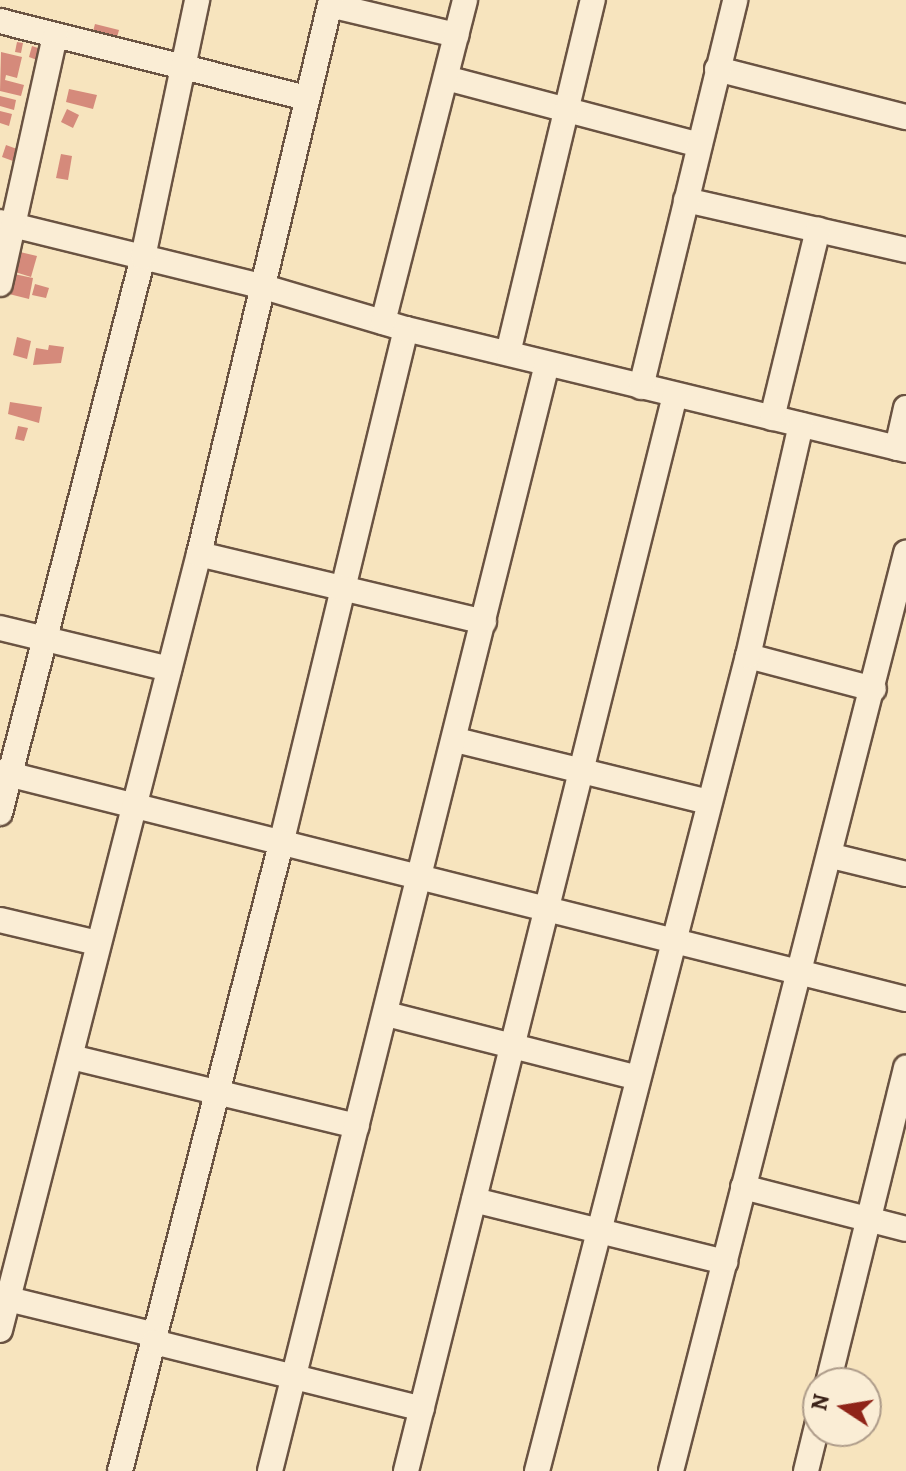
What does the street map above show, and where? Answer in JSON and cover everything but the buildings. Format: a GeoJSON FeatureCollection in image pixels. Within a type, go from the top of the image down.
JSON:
{"type":"FeatureCollection","features":[{"type":"Feature","properties":{"kind":"street"},"geometry":{"type":"LineString","coordinates":[[0,813],[5,773],[46,637],[143,257],[197,0]]}},
{"type":"Feature","properties":{"kind":"street"},"geometry":{"type":"LineString","coordinates":[[120,1471],[344,590],[394,325],[465,0]]}},
{"type":"Feature","properties":{"kind":"street"},"geometry":{"type":"LineString","coordinates":[[508,353],[593,0]]}},
{"type":"Feature","properties":{"kind":"street"},"geometry":{"type":"LineString","coordinates":[[641,387],[735,0]]}},
{"type":"Feature","properties":{"kind":"street"},"geometry":{"type":"LineString","coordinates":[[0,1330],[4,1298],[71,1057],[97,943],[199,554],[331,2],[456,35]]}},
{"type":"Feature","properties":{"kind":"street"},"geometry":{"type":"LineString","coordinates":[[0,21],[307,98]]}},
{"type":"Feature","properties":{"kind":"street"},"geometry":{"type":"LineString","coordinates":[[0,284],[7,224],[55,36]]}},
{"type":"Feature","properties":{"kind":"street"},"geometry":{"type":"LineString","coordinates":[[717,69],[906,117]]}},
{"type":"Feature","properties":{"kind":"street"},"geometry":{"type":"LineString","coordinates":[[446,78],[699,145]]}},
{"type":"Feature","properties":{"kind":"street"},"geometry":{"type":"LineString","coordinates":[[686,200],[906,250]]}},
{"type":"Feature","properties":{"kind":"street"},"geometry":{"type":"LineString","coordinates":[[7,224],[264,287],[394,325],[547,364],[901,449],[906,408]]}},
{"type":"Feature","properties":{"kind":"street"},"geometry":{"type":"LineString","coordinates":[[772,418],[818,230]]}},
{"type":"Feature","properties":{"kind":"street"},"geometry":{"type":"LineString","coordinates":[[270,1471],[456,740],[547,364]]}},
{"type":"Feature","properties":{"kind":"street"},"geometry":{"type":"LineString","coordinates":[[406,1471],[675,395]]}},
{"type":"Feature","properties":{"kind":"street"},"geometry":{"type":"LineString","coordinates":[[537,1471],[635,1077],[748,656],[801,425]]}},
{"type":"Feature","properties":{"kind":"street"},"geometry":{"type":"LineString","coordinates":[[671,1471],[832,856],[906,553]]}},
{"type":"Feature","properties":{"kind":"street"},"geometry":{"type":"LineString","coordinates":[[199,554],[484,622]]}},
{"type":"Feature","properties":{"kind":"street"},"geometry":{"type":"LineString","coordinates":[[0,628],[169,669]]}},
{"type":"Feature","properties":{"kind":"street"},"geometry":{"type":"LineString","coordinates":[[748,656],[874,689]]}},
{"type":"Feature","properties":{"kind":"street"},"geometry":{"type":"LineString","coordinates":[[456,740],[708,802]]}},
{"type":"Feature","properties":{"kind":"street"},"geometry":{"type":"LineString","coordinates":[[5,773],[282,840],[548,912],[906,999]]}},
{"type":"Feature","properties":{"kind":"street"},"geometry":{"type":"LineString","coordinates":[[832,856],[906,874]]}},
{"type":"Feature","properties":{"kind":"street"},"geometry":{"type":"LineString","coordinates":[[0,920],[97,943]]}},
{"type":"Feature","properties":{"kind":"street"},"geometry":{"type":"LineString","coordinates":[[387,1014],[635,1077]]}},
{"type":"Feature","properties":{"kind":"street"},"geometry":{"type":"LineString","coordinates":[[71,1057],[357,1126]]}},
{"type":"Feature","properties":{"kind":"street"},"geometry":{"type":"LineString","coordinates":[[832,1367],[906,1068]]}},
{"type":"Feature","properties":{"kind":"street"},"geometry":{"type":"LineString","coordinates":[[743,1187],[906,1229]]}},
{"type":"Feature","properties":{"kind":"street"},"geometry":{"type":"LineString","coordinates":[[474,1200],[725,1262]]}},
{"type":"Feature","properties":{"kind":"street"},"geometry":{"type":"LineString","coordinates":[[4,1298],[293,1381],[422,1409]]}},
{"type":"Feature","properties":{"kind":"street"},"geometry":{"type":"LineString","coordinates":[[806,1471],[812,1447]]}}]}
